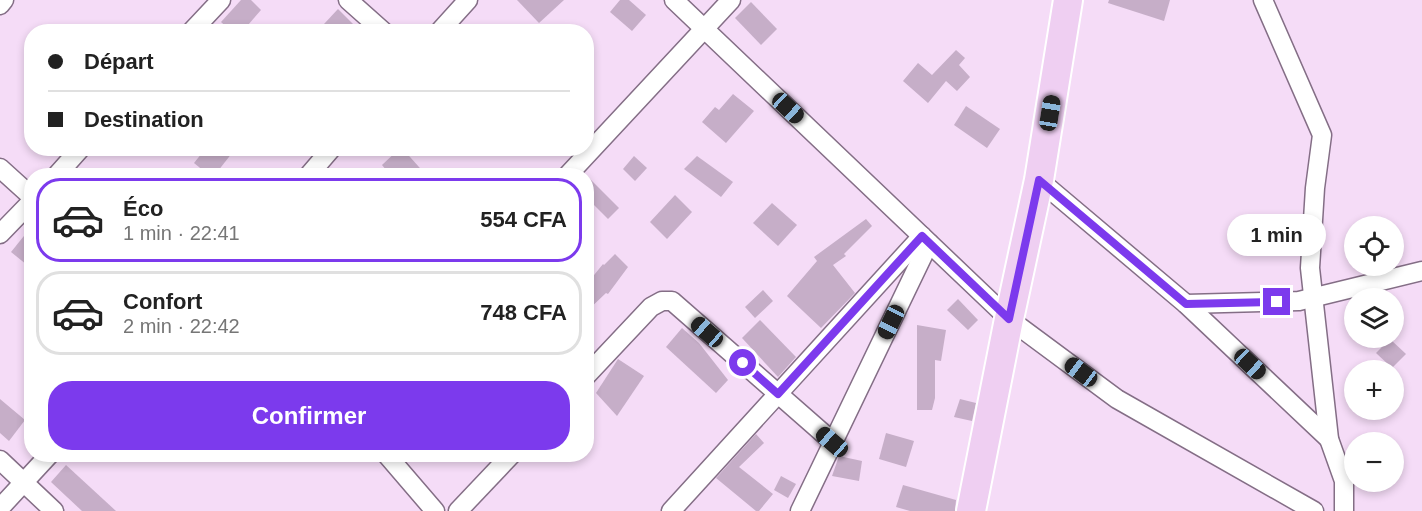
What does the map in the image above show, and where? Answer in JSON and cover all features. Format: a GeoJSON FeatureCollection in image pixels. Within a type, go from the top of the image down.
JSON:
{"type":"FeatureCollection","features":[{"type":"Feature","properties":{"kind":"main road"},"geometry":{"type":"LineString","coordinates":[[971,511],[1039,180],[1068,0]]}},
{"type":"Feature","properties":{"kind":"street"},"geometry":{"type":"LineString","coordinates":[[0,4],[4,0]]}},
{"type":"Feature","properties":{"kind":"street"},"geometry":{"type":"LineString","coordinates":[[198,24],[221,0]]}},
{"type":"Feature","properties":{"kind":"street"},"geometry":{"type":"LineString","coordinates":[[348,0],[375,24]]}},
{"type":"Feature","properties":{"kind":"street"},"geometry":{"type":"LineString","coordinates":[[446,24],[468,0]]}},
{"type":"Feature","properties":{"kind":"street"},"geometry":{"type":"LineString","coordinates":[[674,0],[1009,319],[1117,399],[1314,511]]}},
{"type":"Feature","properties":{"kind":"street"},"geometry":{"type":"LineString","coordinates":[[594,147],[731,0]]}},
{"type":"Feature","properties":{"kind":"street"},"geometry":{"type":"LineString","coordinates":[[1263,0],[1322,135],[1315,188],[1310,268],[1329,439],[1344,481],[1344,511]]}},
{"type":"Feature","properties":{"kind":"street"},"geometry":{"type":"LineString","coordinates":[[63,168],[74,156]]}},
{"type":"Feature","properties":{"kind":"street"},"geometry":{"type":"LineString","coordinates":[[315,168],[325,156]]}},
{"type":"Feature","properties":{"kind":"street"},"geometry":{"type":"LineString","coordinates":[[574,168],[586,156]]}},
{"type":"Feature","properties":{"kind":"street"},"geometry":{"type":"LineString","coordinates":[[0,168],[24,191]]}},
{"type":"Feature","properties":{"kind":"street"},"geometry":{"type":"LineString","coordinates":[[1039,180],[1186,304],[1329,439]]}},
{"type":"Feature","properties":{"kind":"street"},"geometry":{"type":"LineString","coordinates":[[0,234],[24,208]]}},
{"type":"Feature","properties":{"kind":"street"},"geometry":{"type":"LineString","coordinates":[[671,511],[925,239]]}},
{"type":"Feature","properties":{"kind":"street"},"geometry":{"type":"LineString","coordinates":[[800,511],[925,239]]}},
{"type":"Feature","properties":{"kind":"street"},"geometry":{"type":"LineString","coordinates":[[1186,304],[1299,301],[1422,271]]}},
{"type":"Feature","properties":{"kind":"street"},"geometry":{"type":"LineString","coordinates":[[594,361],[651,307],[662,301],[672,302],[832,442]]}},
{"type":"Feature","properties":{"kind":"street"},"geometry":{"type":"LineString","coordinates":[[0,460],[54,511]]}},
{"type":"Feature","properties":{"kind":"street"},"geometry":{"type":"LineString","coordinates":[[0,508],[43,462]]}},
{"type":"Feature","properties":{"kind":"street"},"geometry":{"type":"LineString","coordinates":[[393,462],[435,511]]}},
{"type":"Feature","properties":{"kind":"street"},"geometry":{"type":"LineString","coordinates":[[458,511],[504,462]]}},
{"type":"Feature","properties":{"kind":"building"},"geometry":{"type":"Polygon","coordinates":[[[241,0],[251,0],[261,10],[249,24],[223,24],[221,22],[241,0]]]}},
{"type":"Feature","properties":{"kind":"building"},"geometry":{"type":"Polygon","coordinates":[[[517,0],[564,0],[539,23],[517,0]]]}},
{"type":"Feature","properties":{"kind":"building"},"geometry":{"type":"Polygon","coordinates":[[[620,0],[629,0],[646,15],[632,31],[610,12],[620,0]]]}},
{"type":"Feature","properties":{"kind":"building"},"geometry":{"type":"Polygon","coordinates":[[[1109,0],[1170,0],[1164,21],[1108,3],[1109,0]]]}},
{"type":"Feature","properties":{"kind":"building"},"geometry":{"type":"Polygon","coordinates":[[[751,2],[777,29],[761,45],[735,18],[751,2]]]}},
{"type":"Feature","properties":{"kind":"building"},"geometry":{"type":"Polygon","coordinates":[[[338,9],[353,24],[324,24],[338,9]]]}},
{"type":"Feature","properties":{"kind":"building"},"geometry":{"type":"Polygon","coordinates":[[[956,50],[965,58],[959,65],[970,77],[957,91],[946,81],[928,103],[903,81],[918,63],[932,75],[956,50]]]}},
{"type":"Feature","properties":{"kind":"building"},"geometry":{"type":"Polygon","coordinates":[[[733,94],[754,111],[726,143],[702,122],[715,107],[719,110],[733,94]]]}},
{"type":"Feature","properties":{"kind":"building"},"geometry":{"type":"Polygon","coordinates":[[[966,106],[1000,129],[987,148],[954,125],[966,106]]]}},
{"type":"Feature","properties":{"kind":"building"},"geometry":{"type":"Polygon","coordinates":[[[200,156],[230,156],[220,168],[200,168],[194,163],[200,156]]]}},
{"type":"Feature","properties":{"kind":"building"},"geometry":{"type":"Polygon","coordinates":[[[392,156],[409,156],[420,168],[384,168],[382,165],[392,156]]]}},
{"type":"Feature","properties":{"kind":"building"},"geometry":{"type":"Polygon","coordinates":[[[634,156],[647,168],[635,181],[623,169],[634,156]]]}},
{"type":"Feature","properties":{"kind":"building"},"geometry":{"type":"Polygon","coordinates":[[[697,156],[733,182],[721,197],[684,169],[697,156]]]}},
{"type":"Feature","properties":{"kind":"building"},"geometry":{"type":"Polygon","coordinates":[[[594,183],[619,208],[608,219],[594,205],[594,183]]]}},
{"type":"Feature","properties":{"kind":"building"},"geometry":{"type":"Polygon","coordinates":[[[675,195],[692,212],[667,239],[650,222],[675,195]]]}},
{"type":"Feature","properties":{"kind":"building"},"geometry":{"type":"Polygon","coordinates":[[[772,203],[797,225],[778,246],[753,223],[772,203]]]}},
{"type":"Feature","properties":{"kind":"building"},"geometry":{"type":"Polygon","coordinates":[[[866,219],[872,226],[844,254],[846,256],[833,265],[855,293],[821,328],[787,296],[817,261],[814,257],[866,219]]]}},
{"type":"Feature","properties":{"kind":"building"},"geometry":{"type":"Polygon","coordinates":[[[24,236],[24,263],[11,252],[24,236]]]}},
{"type":"Feature","properties":{"kind":"building"},"geometry":{"type":"Polygon","coordinates":[[[615,254],[628,267],[608,294],[606,293],[594,304],[594,275],[615,254]]]}},
{"type":"Feature","properties":{"kind":"building"},"geometry":{"type":"Polygon","coordinates":[[[763,290],[773,301],[755,318],[745,307],[763,290]]]}},
{"type":"Feature","properties":{"kind":"building"},"geometry":{"type":"Polygon","coordinates":[[[958,299],[978,320],[968,330],[947,310],[958,299]]]}},
{"type":"Feature","properties":{"kind":"building"},"geometry":{"type":"Polygon","coordinates":[[[760,320],[796,357],[778,377],[742,338],[760,320]]]}},
{"type":"Feature","properties":{"kind":"building"},"geometry":{"type":"Polygon","coordinates":[[[917,325],[946,330],[941,361],[935,360],[935,398],[932,410],[917,410],[917,325]]]}},
{"type":"Feature","properties":{"kind":"building"},"geometry":{"type":"Polygon","coordinates":[[[682,328],[699,343],[728,380],[716,393],[666,347],[682,328]]]}},
{"type":"Feature","properties":{"kind":"building"},"geometry":{"type":"Polygon","coordinates":[[[1381,348],[1400,348],[1406,354],[1400,360],[1383,360],[1376,353],[1381,348]]]}},
{"type":"Feature","properties":{"kind":"building"},"geometry":{"type":"Polygon","coordinates":[[[618,359],[644,376],[617,416],[596,393],[618,359]]]}},
{"type":"Feature","properties":{"kind":"building"},"geometry":{"type":"Polygon","coordinates":[[[0,399],[24,421],[9,441],[0,433],[0,399]]]}},
{"type":"Feature","properties":{"kind":"building"},"geometry":{"type":"Polygon","coordinates":[[[960,399],[976,403],[972,421],[954,417],[960,399]]]}},
{"type":"Feature","properties":{"kind":"building"},"geometry":{"type":"Polygon","coordinates":[[[886,433],[914,441],[906,467],[879,459],[886,433]]]}},
{"type":"Feature","properties":{"kind":"building"},"geometry":{"type":"Polygon","coordinates":[[[756,434],[764,443],[739,467],[773,494],[759,511],[756,511],[716,478],[756,434]]]}},
{"type":"Feature","properties":{"kind":"building"},"geometry":{"type":"Polygon","coordinates":[[[839,456],[862,461],[859,481],[832,476],[839,456]]]}},
{"type":"Feature","properties":{"kind":"building"},"geometry":{"type":"Polygon","coordinates":[[[66,465],[116,511],[82,511],[51,482],[66,465]]]}},
{"type":"Feature","properties":{"kind":"building"},"geometry":{"type":"Polygon","coordinates":[[[781,476],[796,484],[788,498],[774,490],[781,476]]]}},
{"type":"Feature","properties":{"kind":"building"},"geometry":{"type":"Polygon","coordinates":[[[903,485],[956,500],[955,511],[910,511],[896,507],[903,485]]]}},
{"type":"Feature","properties":{"kind":"route"},"geometry":{"type":"LineString","coordinates":[[743,363],[778,394],[922,236],[1009,319],[1039,180],[1186,304],[1277,302]]}}]}
